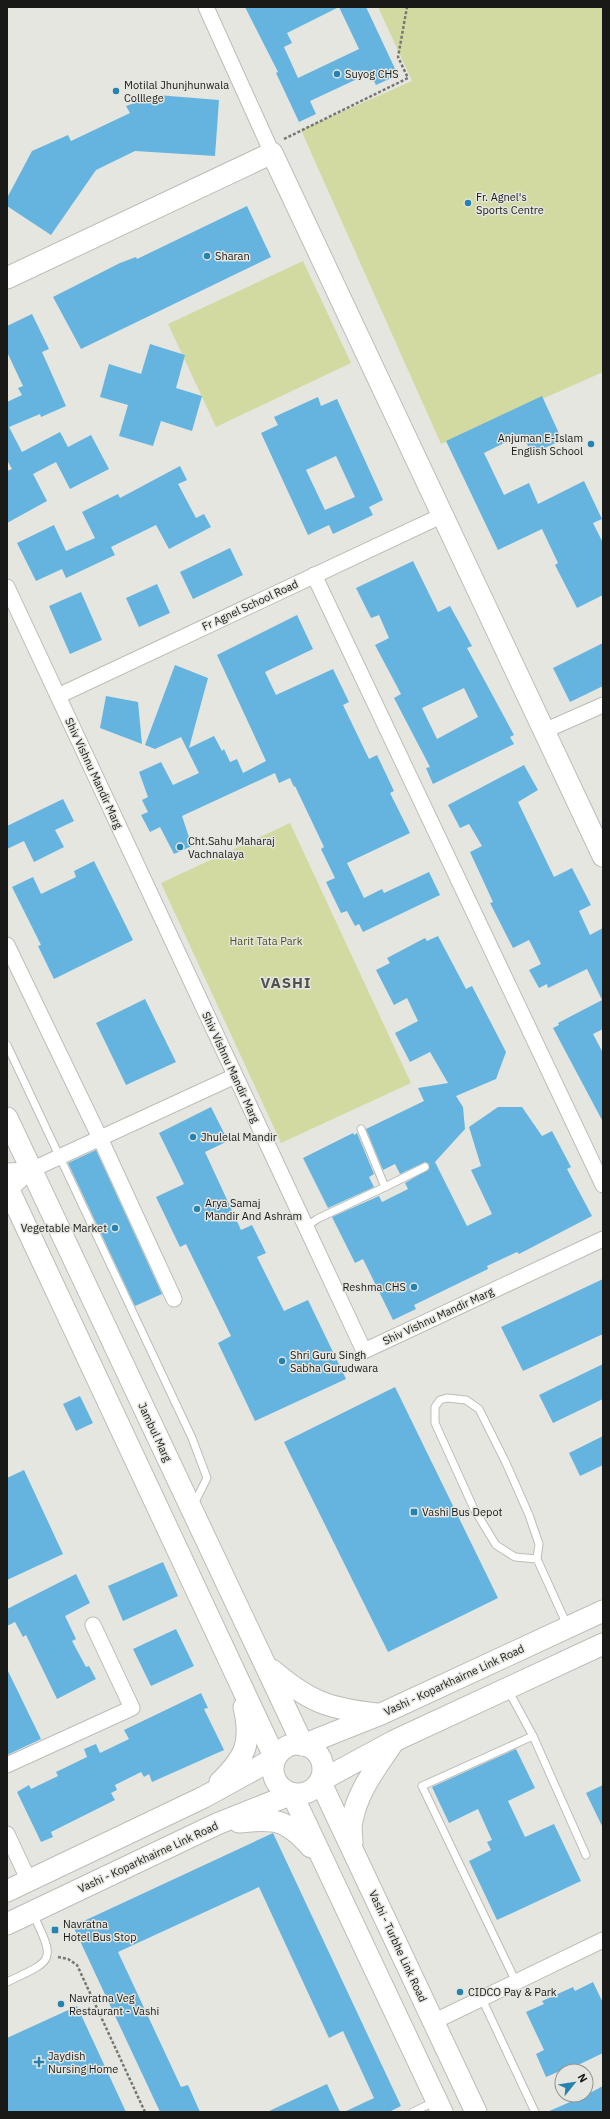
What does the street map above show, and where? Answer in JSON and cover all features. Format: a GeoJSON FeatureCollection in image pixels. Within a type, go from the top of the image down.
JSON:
{"type":"FeatureCollection","features":[{"type":"Feature","properties":{"kind":"main road"},"geometry":{"type":"LineString","coordinates":[[7,278],[271,150],[603,856]]}},
{"type":"Feature","properties":{"kind":"main road","name":"Jambul Marg"},"geometry":{"type":"LineString","coordinates":[[7,1118],[303,1745]]}},
{"type":"Feature","properties":{"kind":"main road"},"geometry":{"type":"LineString","coordinates":[[8,1190],[238,1677],[275,1758],[273,1765],[274,1780],[284,1791],[292,1794],[308,1793],[320,1781],[394,1741],[603,1644]]}},
{"type":"Feature","properties":{"kind":"main road","name":"Vashi - Koparkhairne Link Road"},"geometry":{"type":"LineString","coordinates":[[303,1745],[381,1714],[603,1610]]}},
{"type":"Feature","properties":{"kind":"main road"},"geometry":{"type":"LineString","coordinates":[[265,1664],[295,1690],[318,1702],[344,1711],[381,1714]]}},
{"type":"Feature","properties":{"kind":"main road"},"geometry":{"type":"LineString","coordinates":[[204,1797],[235,1768],[245,1753],[248,1736],[247,1721],[238,1677]]}},
{"type":"Feature","properties":{"kind":"main road"},"geometry":{"type":"LineString","coordinates":[[352,1848],[351,1822],[357,1802],[368,1778],[394,1741]]}},
{"type":"Feature","properties":{"kind":"main road"},"geometry":{"type":"LineString","coordinates":[[8,1890],[204,1797],[275,1758],[287,1746],[303,1745],[316,1752],[323,1766],[320,1781]]}},
{"type":"Feature","properties":{"kind":"main road","name":"Vashi - Turbhe Link Road"},"geometry":{"type":"LineString","coordinates":[[320,1781],[476,2112]]}},
{"type":"Feature","properties":{"kind":"main road"},"geometry":{"type":"LineString","coordinates":[[292,1794],[439,2106]]}},
{"type":"Feature","properties":{"kind":"main road","name":"Vashi - Koparkhairne Link Road"},"geometry":{"type":"LineString","coordinates":[[7,1924],[217,1824],[292,1794]]}},
{"type":"Feature","properties":{"kind":"main road"},"geometry":{"type":"LineString","coordinates":[[217,1824],[261,1819],[276,1820],[290,1826],[323,1862]]}},
{"type":"Feature","properties":{"kind":"street"},"geometry":{"type":"LineString","coordinates":[[206,7],[271,150]]}},
{"type":"Feature","properties":{"kind":"street","name":"Fr Agnel School Road"},"geometry":{"type":"LineString","coordinates":[[58,696],[443,515]]}},
{"type":"Feature","properties":{"kind":"street"},"geometry":{"type":"LineString","coordinates":[[314,575],[603,1185]]}},
{"type":"Feature","properties":{"kind":"street","name":"Shiv Vishnu Mandir Marg"},"geometry":{"type":"LineString","coordinates":[[7,587],[364,1351],[603,1239]]}},
{"type":"Feature","properties":{"kind":"street"},"geometry":{"type":"LineString","coordinates":[[544,731],[603,705]]}},
{"type":"Feature","properties":{"kind":"street"},"geometry":{"type":"LineString","coordinates":[[7,946],[100,1138],[174,1299]]}},
{"type":"Feature","properties":{"kind":"street"},"geometry":{"type":"LineString","coordinates":[[8,1190],[31,1170],[235,1076]]}},
{"type":"Feature","properties":{"kind":"street"},"geometry":{"type":"LineString","coordinates":[[7,1171],[31,1170]]}},
{"type":"Feature","properties":{"kind":"street"},"geometry":{"type":"LineString","coordinates":[[7,1765],[132,1708],[94,1626]]}},
{"type":"Feature","properties":{"kind":"street"},"geometry":{"type":"LineString","coordinates":[[7,1834],[29,1881]]}},
{"type":"Feature","properties":{"kind":"street"},"geometry":{"type":"LineString","coordinates":[[433,2022],[603,1940]]}},
{"type":"Feature","properties":{"kind":"lane"},"geometry":{"type":"LineString","coordinates":[[7,1045],[192,1438],[207,1478],[192,1509]]}},
{"type":"Feature","properties":{"kind":"lane"},"geometry":{"type":"LineString","coordinates":[[361,1129],[385,1187]]}},
{"type":"Feature","properties":{"kind":"lane"},"geometry":{"type":"LineString","coordinates":[[306,1227],[317,1219],[425,1167]]}},
{"type":"Feature","properties":{"kind":"lane"},"geometry":{"type":"LineString","coordinates":[[537,1559],[530,1557],[515,1557],[496,1545],[474,1509],[435,1423],[435,1407],[440,1400],[447,1398],[466,1400],[479,1409],[506,1463],[529,1515],[539,1544],[537,1559],[568,1627]]}},
{"type":"Feature","properties":{"kind":"lane"},"geometry":{"type":"LineString","coordinates":[[507,1688],[533,1736],[586,1855]]}},
{"type":"Feature","properties":{"kind":"lane"},"geometry":{"type":"LineString","coordinates":[[516,1982],[422,1786],[533,1736]]}},
{"type":"Feature","properties":{"kind":"lane"},"geometry":{"type":"LineString","coordinates":[[7,1982],[38,1968],[44,1963],[48,1955],[46,1939],[32,1912]]}},
{"type":"Feature","properties":{"kind":"lane"},"geometry":{"type":"LineString","coordinates":[[482,1999],[535,2112]]}},
{"type":"Feature","properties":{"kind":"lane"},"geometry":{"type":"LineString","coordinates":[[413,2112],[439,2106]]}},
{"type":"Feature","properties":{"kind":"path"},"geometry":{"type":"LineString","coordinates":[[271,150],[408,78],[398,57],[407,7]]}},
{"type":"Feature","properties":{"kind":"path"},"geometry":{"type":"LineString","coordinates":[[48,1955],[68,1959],[77,1965],[145,2112]]}},
{"type":"Feature","properties":{"kind":"green space","name":"Fr. Agnel's Sports Centre"},"geometry":{"type":"Polygon","coordinates":[[[378,7],[603,7],[603,372],[441,444],[301,130],[412,81],[378,7]]]}},
{"type":"Feature","properties":{"kind":"green space"},"geometry":{"type":"Polygon","coordinates":[[[303,261],[351,363],[216,427],[168,324],[303,261]]]}},
{"type":"Feature","properties":{"kind":"green space","name":"Harit Tata Park"},"geometry":{"type":"Polygon","coordinates":[[[290,823],[411,1083],[281,1143],[161,883],[290,823]]]}},
{"type":"Feature","properties":{"kind":"building"},"geometry":{"type":"Polygon","coordinates":[[[245,7],[339,7],[366,7],[398,75],[376,85],[370,73],[310,101],[316,114],[299,122],[276,73],[278,72],[245,7]],[[339,7],[287,33],[292,43],[284,47],[298,78],[359,49],[339,7]]]}},
{"type":"Feature","properties":{"kind":"building"},"geometry":{"type":"Polygon","coordinates":[[[157,95],[219,100],[215,156],[135,151],[96,170],[51,235],[7,206],[7,198],[32,151],[68,135],[71,141],[130,113],[126,106],[157,95]]]}},
{"type":"Feature","properties":{"kind":"building"},"geometry":{"type":"Polygon","coordinates":[[[247,206],[271,257],[81,349],[53,297],[120,263],[136,257],[137,259],[247,206]]]}},
{"type":"Feature","properties":{"kind":"building"},"geometry":{"type":"Polygon","coordinates":[[[32,314],[49,349],[42,352],[66,406],[41,417],[40,414],[9,427],[22,452],[60,432],[68,447],[91,435],[109,469],[70,489],[56,462],[33,474],[47,501],[7,523],[7,471],[12,469],[7,460],[7,402],[22,395],[18,388],[23,386],[7,352],[7,326],[32,314]]]}},
{"type":"Feature","properties":{"kind":"building"},"geometry":{"type":"Polygon","coordinates":[[[150,344],[185,355],[176,388],[202,396],[192,431],[161,421],[153,446],[119,436],[128,405],[100,397],[109,364],[141,374],[150,344]]]}},
{"type":"Feature","properties":{"kind":"building"},"geometry":{"type":"Polygon","coordinates":[[[542,396],[562,440],[532,454],[522,434],[484,453],[504,495],[529,483],[538,504],[584,481],[602,519],[593,523],[603,543],[603,595],[577,608],[555,565],[558,563],[542,529],[498,550],[446,441],[542,396]]]}},
{"type":"Feature","properties":{"kind":"building"},"geometry":{"type":"Polygon","coordinates":[[[318,397],[321,406],[337,399],[383,500],[369,507],[373,515],[333,534],[329,525],[308,535],[261,433],[278,425],[274,417],[318,397]],[[336,456],[306,470],[325,510],[355,497],[336,456]]]}},
{"type":"Feature","properties":{"kind":"building"},"geometry":{"type":"Polygon","coordinates":[[[180,466],[187,480],[178,484],[196,518],[204,514],[211,527],[169,549],[156,525],[111,547],[115,555],[66,578],[62,569],[36,581],[17,543],[54,525],[66,551],[95,538],[82,512],[118,494],[120,498],[180,466]]]}},
{"type":"Feature","properties":{"kind":"building"},"geometry":{"type":"Polygon","coordinates":[[[230,548],[243,575],[193,599],[180,572],[230,548]]]}},
{"type":"Feature","properties":{"kind":"building"},"geometry":{"type":"Polygon","coordinates":[[[413,561],[438,612],[450,606],[472,646],[467,648],[514,735],[510,737],[514,744],[433,784],[426,768],[430,767],[394,698],[401,694],[375,645],[389,638],[379,615],[371,618],[356,588],[413,561]],[[464,688],[422,708],[437,739],[478,717],[464,688]]]}},
{"type":"Feature","properties":{"kind":"building"},"geometry":{"type":"Polygon","coordinates":[[[157,584],[170,613],[139,627],[126,598],[157,584]]]}},
{"type":"Feature","properties":{"kind":"building"},"geometry":{"type":"Polygon","coordinates":[[[81,592],[102,640],[70,654],[49,606],[81,592]]]}},
{"type":"Feature","properties":{"kind":"building"},"geometry":{"type":"Polygon","coordinates":[[[297,615],[313,649],[265,672],[276,695],[333,669],[349,702],[343,705],[369,759],[377,755],[394,791],[390,793],[410,833],[347,863],[364,898],[382,889],[384,893],[429,872],[440,895],[363,932],[359,924],[355,926],[347,911],[341,913],[326,882],[335,878],[321,849],[324,847],[290,778],[279,783],[275,773],[182,816],[192,846],[174,854],[160,827],[150,832],[141,815],[148,812],[142,800],[148,797],[139,772],[161,762],[173,785],[199,773],[181,737],[155,749],[145,745],[175,665],[208,678],[189,748],[214,736],[222,751],[224,749],[230,762],[237,759],[243,773],[266,761],[217,655],[297,615]]]}},
{"type":"Feature","properties":{"kind":"building"},"geometry":{"type":"Polygon","coordinates":[[[603,643],[603,686],[570,702],[553,668],[603,643]]]}},
{"type":"Feature","properties":{"kind":"building"},"geometry":{"type":"Polygon","coordinates":[[[106,696],[138,702],[142,744],[100,728],[106,696]]]}},
{"type":"Feature","properties":{"kind":"building"},"geometry":{"type":"Polygon","coordinates":[[[524,765],[538,790],[518,802],[554,877],[572,868],[591,905],[579,911],[590,935],[603,928],[603,1029],[593,1034],[603,1053],[603,1122],[553,1028],[559,1025],[558,1023],[602,1000],[587,969],[548,988],[547,984],[539,988],[529,970],[541,964],[529,940],[513,948],[490,903],[493,902],[470,852],[482,846],[469,824],[460,828],[448,805],[524,765]]]}},
{"type":"Feature","properties":{"kind":"building"},"geometry":{"type":"Polygon","coordinates":[[[63,799],[74,821],[55,830],[64,847],[34,862],[24,841],[7,849],[7,826],[63,799]]]}},
{"type":"Feature","properties":{"kind":"building"},"geometry":{"type":"Polygon","coordinates":[[[94,861],[133,940],[54,979],[38,946],[41,945],[12,887],[33,877],[41,894],[76,877],[74,871],[94,861]]]}},
{"type":"Feature","properties":{"kind":"building"},"geometry":{"type":"Polygon","coordinates":[[[438,936],[466,989],[472,986],[506,1052],[496,1079],[456,1096],[463,1107],[465,1129],[435,1162],[467,1226],[492,1214],[471,1170],[481,1166],[469,1127],[498,1107],[522,1107],[542,1136],[552,1131],[571,1167],[567,1169],[592,1216],[519,1254],[517,1252],[487,1266],[488,1269],[414,1305],[416,1309],[393,1320],[363,1259],[355,1263],[332,1217],[379,1196],[382,1202],[408,1189],[405,1183],[429,1169],[429,1164],[425,1162],[400,1174],[395,1164],[383,1170],[366,1129],[424,1101],[418,1088],[448,1083],[430,1052],[410,1062],[395,1033],[418,1021],[407,998],[394,1005],[376,970],[390,963],[387,958],[425,938],[427,941],[438,936]]]}},
{"type":"Feature","properties":{"kind":"building"},"geometry":{"type":"Polygon","coordinates":[[[145,999],[176,1062],[126,1085],[96,1023],[145,999]]]}},
{"type":"Feature","properties":{"kind":"building"},"geometry":{"type":"Polygon","coordinates":[[[211,1107],[228,1141],[205,1152],[241,1230],[252,1225],[266,1253],[257,1257],[284,1311],[308,1300],[346,1379],[255,1421],[218,1343],[231,1336],[186,1244],[180,1247],[156,1197],[184,1184],[159,1133],[211,1107]]]}},
{"type":"Feature","properties":{"kind":"building"},"geometry":{"type":"Polygon","coordinates":[[[353,1133],[354,1135],[357,1133],[374,1174],[369,1177],[374,1187],[328,1208],[303,1158],[353,1133]]]}},
{"type":"Feature","properties":{"kind":"building","name":"Vegetable Market"},"geometry":{"type":"Polygon","coordinates":[[[96,1150],[162,1294],[135,1306],[68,1163],[96,1150]]]}},
{"type":"Feature","properties":{"kind":"building"},"geometry":{"type":"Polygon","coordinates":[[[603,1279],[603,1334],[523,1371],[501,1327],[603,1279]]]}},
{"type":"Feature","properties":{"kind":"building"},"geometry":{"type":"Polygon","coordinates":[[[603,1364],[603,1399],[553,1423],[539,1395],[603,1364]]]}},
{"type":"Feature","properties":{"kind":"building"},"geometry":{"type":"Polygon","coordinates":[[[395,1387],[498,1598],[388,1652],[284,1442],[395,1387]]]}},
{"type":"Feature","properties":{"kind":"building"},"geometry":{"type":"Polygon","coordinates":[[[80,1396],[93,1423],[76,1431],[63,1404],[80,1396]]]}},
{"type":"Feature","properties":{"kind":"building"},"geometry":{"type":"Polygon","coordinates":[[[603,1436],[603,1465],[580,1476],[569,1453],[603,1436]]]}},
{"type":"Feature","properties":{"kind":"building"},"geometry":{"type":"Polygon","coordinates":[[[24,1470],[63,1554],[7,1580],[7,1478],[24,1470]]]}},
{"type":"Feature","properties":{"kind":"building"},"geometry":{"type":"Polygon","coordinates":[[[163,1562],[178,1596],[123,1621],[108,1586],[163,1562]]]}},
{"type":"Feature","properties":{"kind":"building"},"geometry":{"type":"Polygon","coordinates":[[[76,1574],[90,1603],[65,1616],[76,1639],[72,1641],[86,1667],[89,1666],[96,1679],[57,1699],[26,1635],[23,1637],[15,1622],[7,1626],[7,1609],[76,1574]]]}},
{"type":"Feature","properties":{"kind":"building"},"geometry":{"type":"Polygon","coordinates":[[[176,1629],[194,1666],[151,1686],[133,1649],[176,1629]]]}},
{"type":"Feature","properties":{"kind":"building"},"geometry":{"type":"Polygon","coordinates":[[[7,1669],[41,1739],[7,1755],[7,1669]]]}},
{"type":"Feature","properties":{"kind":"building"},"geometry":{"type":"Polygon","coordinates":[[[201,1693],[208,1708],[204,1709],[224,1750],[152,1782],[149,1774],[144,1777],[141,1772],[115,1785],[117,1790],[111,1793],[115,1800],[51,1832],[53,1837],[41,1842],[17,1792],[29,1785],[31,1789],[58,1776],[56,1772],[87,1757],[84,1749],[96,1744],[100,1753],[129,1739],[124,1730],[201,1693]]]}},
{"type":"Feature","properties":{"kind":"building"},"geometry":{"type":"Polygon","coordinates":[[[516,1749],[535,1788],[508,1801],[525,1837],[554,1824],[581,1881],[497,1920],[469,1861],[491,1850],[487,1842],[492,1840],[478,1809],[449,1823],[432,1787],[516,1749]]]}},
{"type":"Feature","properties":{"kind":"building"},"geometry":{"type":"Polygon","coordinates":[[[603,1785],[603,1828],[586,1793],[603,1785]]]}},
{"type":"Feature","properties":{"kind":"building"},"geometry":{"type":"Polygon","coordinates":[[[273,1833],[401,2106],[389,2112],[344,2112],[374,2098],[343,2031],[329,2038],[259,1887],[118,1952],[181,2087],[188,2085],[200,2112],[160,2112],[73,1926],[273,1833]]]}},
{"type":"Feature","properties":{"kind":"building"},"geometry":{"type":"Polygon","coordinates":[[[593,1982],[603,2003],[603,2053],[582,2063],[554,2063],[554,2074],[546,2077],[536,2054],[544,2050],[526,2012],[544,2004],[542,2001],[573,1987],[575,1991],[593,1982]]]}},
{"type":"Feature","properties":{"kind":"building","name":"Jaydish Nursing Home"},"geometry":{"type":"Polygon","coordinates":[[[77,2006],[126,2112],[7,2112],[7,2038],[77,2006]]]}},
{"type":"Feature","properties":{"kind":"building"},"geometry":{"type":"Polygon","coordinates":[[[327,2084],[340,2112],[267,2112],[327,2084]]]}},
{"type":"Feature","properties":{"kind":"building"},"geometry":{"type":"Polygon","coordinates":[[[603,2086],[603,2112],[547,2112],[568,2103],[594,2103],[594,2091],[603,2086]]]}},
{"type":"Feature","properties":{"kind":"place","name":"Suyog CHS"},"geometry":{"type":"Point","coordinates":[337,74]}},
{"type":"Feature","properties":{"kind":"place","name":"Motilal Jhunjhunwala Colllege"},"geometry":{"type":"Point","coordinates":[116,91]}},
{"type":"Feature","properties":{"kind":"place","name":"Fr. Agnel's Sports Centre"},"geometry":{"type":"Point","coordinates":[468,203]}},
{"type":"Feature","properties":{"kind":"place","name":"Sharan"},"geometry":{"type":"Point","coordinates":[207,256]}},
{"type":"Feature","properties":{"kind":"place","name":"Anjuman E-Islam English School"},"geometry":{"type":"Point","coordinates":[591,444]}},
{"type":"Feature","properties":{"kind":"place","name":"Cht.Sahu Maharaj Vachnalaya"},"geometry":{"type":"Point","coordinates":[180,847]}},
{"type":"Feature","properties":{"kind":"place","name":"Jhulelal Mandir"},"geometry":{"type":"Point","coordinates":[193,1137]}},
{"type":"Feature","properties":{"kind":"place","name":"Arya Samaj Mandir And Ashram"},"geometry":{"type":"Point","coordinates":[197,1209]}},
{"type":"Feature","properties":{"kind":"place","name":"Vegetable Market"},"geometry":{"type":"Point","coordinates":[115,1228]}},
{"type":"Feature","properties":{"kind":"place","name":"Reshma CHS"},"geometry":{"type":"Point","coordinates":[414,1287]}},
{"type":"Feature","properties":{"kind":"place","name":"Shri Guru Singh Sabha Gurudwara"},"geometry":{"type":"Point","coordinates":[282,1361]}},
{"type":"Feature","properties":{"kind":"place","name":"Vashi Bus Depot"},"geometry":{"type":"Point","coordinates":[414,1512]}},
{"type":"Feature","properties":{"kind":"place","name":"Navratna Hotel Bus Stop"},"geometry":{"type":"Point","coordinates":[55,1930]}},
{"type":"Feature","properties":{"kind":"place","name":"CIDCO Pay & Park"},"geometry":{"type":"Point","coordinates":[460,1992]}},
{"type":"Feature","properties":{"kind":"place","name":"Navratna Veg Restaurant - Vashi"},"geometry":{"type":"Point","coordinates":[61,2004]}},
{"type":"Feature","properties":{"kind":"place","name":"Jaydish Nursing Home"},"geometry":{"type":"Point","coordinates":[39,2062]}},
{"type":"Feature","properties":{"kind":"district","name":"VASHI"},"geometry":{"type":"Point","coordinates":[286,982]}}]}
